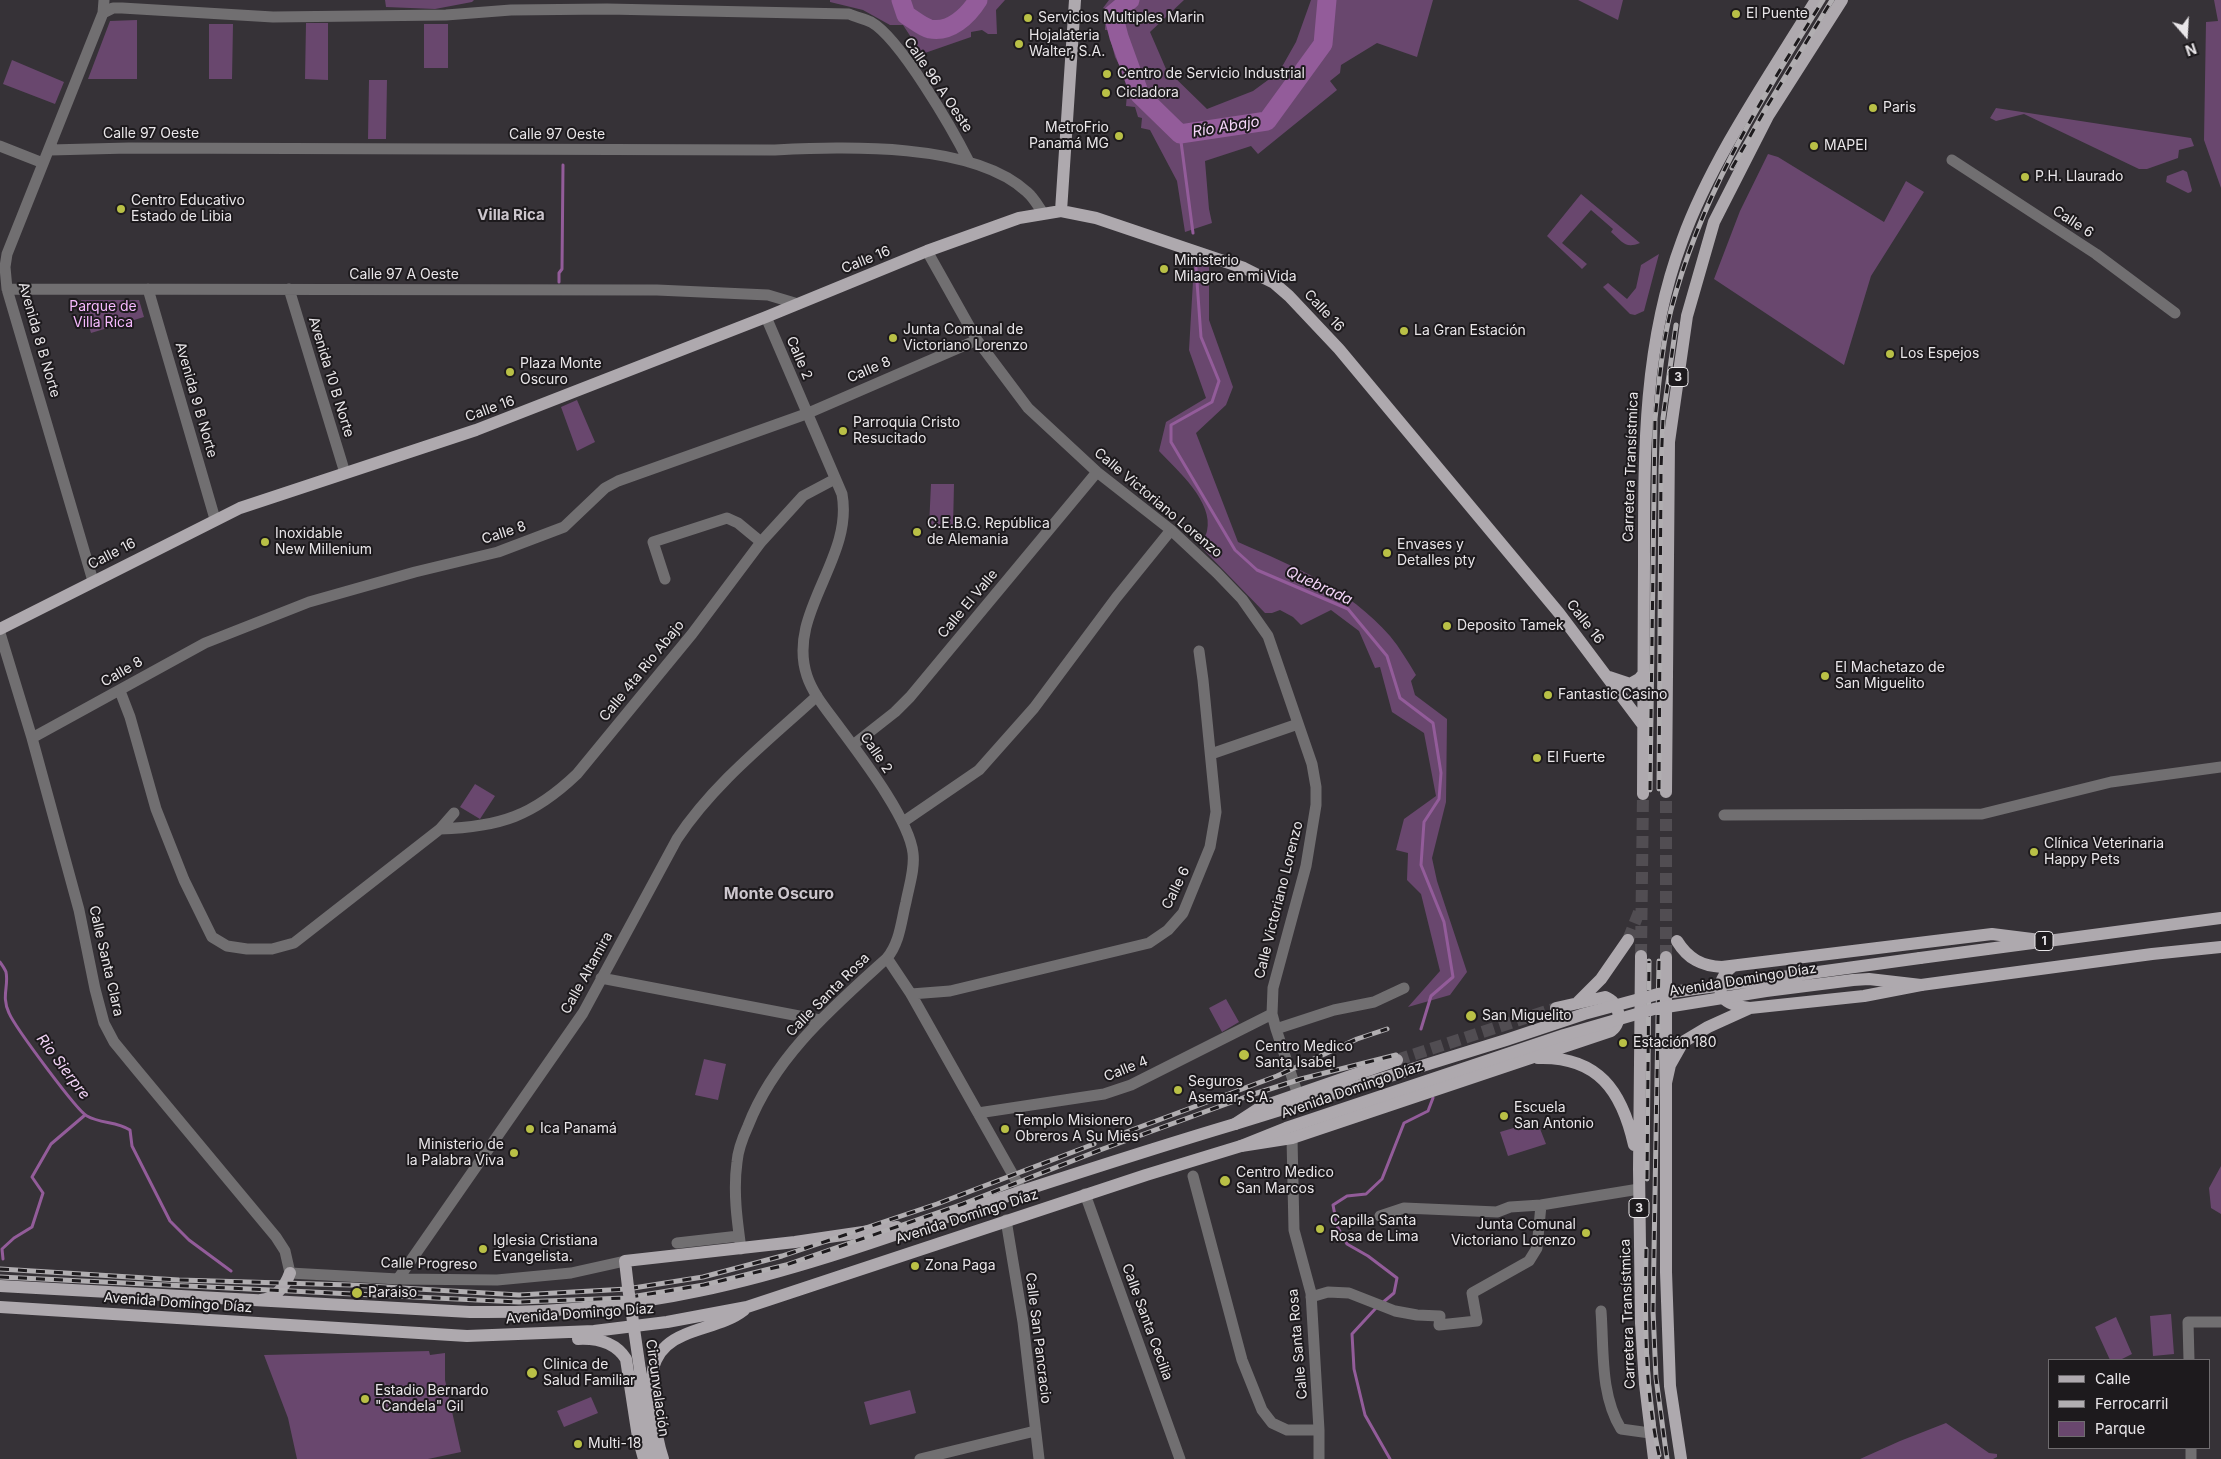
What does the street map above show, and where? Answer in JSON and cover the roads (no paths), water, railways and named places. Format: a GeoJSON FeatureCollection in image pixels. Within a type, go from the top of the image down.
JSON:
{"type":"FeatureCollection","features":[{"type":"Feature","properties":{"kind":"main road"},"geometry":{"type":"LineString","coordinates":[[1061,211],[1075,0]]}},
{"type":"Feature","properties":{"kind":"main road","name":"Carretera Transístmica"},"geometry":{"type":"LineString","coordinates":[[1643,794],[1644,451],[1652,360],[1667,287],[1690,219],[1732,137],[1816,0]]}},
{"type":"Feature","properties":{"kind":"main road","name":"3"},"geometry":{"type":"LineString","coordinates":[[1666,792],[1669,442],[1687,316],[1714,222],[1768,116],[1842,0]]}},
{"type":"Feature","properties":{"kind":"main road","name":"Calle 16"},"geometry":{"type":"LineString","coordinates":[[0,629],[215,519],[261,500],[476,430],[766,317],[928,251],[1019,218],[1061,211],[1096,218],[1208,255],[1244,268],[1274,283],[1284,291],[1314,321],[1347,359],[1559,613],[1609,677],[1643,725]]}},
{"type":"Feature","properties":{"kind":"main road"},"geometry":{"type":"LineString","coordinates":[[1609,677],[1630,684],[1639,679],[1644,673]]}},
{"type":"Feature","properties":{"kind":"main road","name":"1"},"geometry":{"type":"LineString","coordinates":[[2048,940],[2221,918]]}},
{"type":"Feature","properties":{"kind":"main road"},"geometry":{"type":"LineString","coordinates":[[1677,941],[1686,953],[1699,962],[1716,966],[1733,966],[1992,934],[2048,940]]}},
{"type":"Feature","properties":{"kind":"main road"},"geometry":{"type":"LineString","coordinates":[[1576,1002],[1606,973],[1628,940]]}},
{"type":"Feature","properties":{"kind":"main road","name":"Avenida Domingo Díaz"},"geometry":{"type":"LineString","coordinates":[[0,1286],[251,1301],[520,1313],[591,1309],[663,1298],[728,1284],[811,1262],[1022,1191],[1584,1014],[1658,994],[2048,940]]}},
{"type":"Feature","properties":{"kind":"main road","name":"1"},"geometry":{"type":"LineString","coordinates":[[1921,985],[2152,954],[2221,947]]}},
{"type":"Feature","properties":{"kind":"main road","name":"Carretera Transístmica"},"geometry":{"type":"LineString","coordinates":[[1641,956],[1639,1169],[1641,1323],[1650,1433],[1654,1459]]}},
{"type":"Feature","properties":{"kind":"main road","name":"3"},"geometry":{"type":"LineString","coordinates":[[1666,957],[1666,1272],[1670,1386],[1681,1459]]}},
{"type":"Feature","properties":{"kind":"main road"},"geometry":{"type":"LineString","coordinates":[[1733,966],[1725,971],[1721,979],[1720,988],[1723,997],[1730,1003],[1750,1008]]}},
{"type":"Feature","properties":{"kind":"main road","name":"Avenida Domingo Díaz"},"geometry":{"type":"LineString","coordinates":[[0,1307],[467,1336],[594,1331],[667,1322],[747,1307],[1085,1194],[1241,1146],[1286,1128],[1564,1035],[1654,1009],[1766,991],[1853,980],[1869,979],[1921,985]]}},
{"type":"Feature","properties":{"kind":"main road"},"geometry":{"type":"LineString","coordinates":[[1666,1083],[1670,1065],[1683,1042],[1708,1027],[1750,1008],[1864,996],[1921,985]]}},
{"type":"Feature","properties":{"kind":"main road"},"geometry":{"type":"LineString","coordinates":[[1241,1146],[1292,1138],[1611,1030],[1617,1026],[1618,1013],[1615,1004],[1609,999],[1600,997],[1556,1008]]}},
{"type":"Feature","properties":{"kind":"main road"},"geometry":{"type":"LineString","coordinates":[[1513,1062],[1538,1058],[1562,1059],[1582,1065],[1603,1079],[1614,1091],[1623,1106],[1639,1169]]}},
{"type":"Feature","properties":{"kind":"main road"},"geometry":{"type":"LineString","coordinates":[[1235,1124],[1261,1107],[1397,1060]]}},
{"type":"Feature","properties":{"kind":"main road"},"geometry":{"type":"LineString","coordinates":[[625,1261],[740,1242],[932,1222]]}},
{"type":"Feature","properties":{"kind":"main road","name":"Circunvalación"},"geometry":{"type":"LineString","coordinates":[[625,1261],[647,1435],[654,1459]]}},
{"type":"Feature","properties":{"kind":"main road"},"geometry":{"type":"LineString","coordinates":[[251,1301],[267,1299],[281,1290],[290,1273]]}},
{"type":"Feature","properties":{"kind":"main road"},"geometry":{"type":"LineString","coordinates":[[663,1459],[653,1411],[651,1379],[655,1362],[666,1346],[683,1335],[735,1317],[747,1307]]}},
{"type":"Feature","properties":{"kind":"main road"},"geometry":{"type":"LineString","coordinates":[[528,1334],[556,1341],[598,1340],[615,1346],[621,1351],[626,1359],[630,1373],[638,1437],[644,1459]]}},
{"type":"Feature","properties":{"kind":"street","name":"Avenida 8 B Norte"},"geometry":{"type":"LineString","coordinates":[[93,581],[7,288],[5,267],[7,254],[103,13],[104,0]]}},
{"type":"Feature","properties":{"kind":"street","name":"Calle 96 A Oeste"},"geometry":{"type":"LineString","coordinates":[[103,13],[113,8],[122,8],[273,17],[446,15],[511,10],[607,9],[849,14],[872,22],[888,38],[917,75],[958,140],[969,162]]}},
{"type":"Feature","properties":{"kind":"street"},"geometry":{"type":"LineString","coordinates":[[0,146],[43,163]]}},
{"type":"Feature","properties":{"kind":"street","name":"Calle 97 Oeste"},"geometry":{"type":"LineString","coordinates":[[50,150],[139,148],[773,150],[823,148],[900,150],[969,162],[997,173],[1020,186],[1034,199],[1043,213]]}},
{"type":"Feature","properties":{"kind":"street","name":"Calle 6"},"geometry":{"type":"LineString","coordinates":[[1952,160],[2096,254],[2175,313]]}},
{"type":"Feature","properties":{"kind":"street","name":"Calle Victoriano Lorenzo"},"geometry":{"type":"LineString","coordinates":[[928,251],[977,340],[1028,408],[1098,472],[1170,530],[1217,573],[1256,616],[1268,636],[1312,764],[1316,805],[1306,866],[1276,971],[1273,988],[1272,1014],[1298,1094]]}},
{"type":"Feature","properties":{"kind":"street","name":"Calle 97 A Oeste"},"geometry":{"type":"LineString","coordinates":[[7,288],[657,290],[768,295],[798,304]]}},
{"type":"Feature","properties":{"kind":"street","name":"Avenida 9 B Norte"},"geometry":{"type":"LineString","coordinates":[[148,289],[215,519]]}},
{"type":"Feature","properties":{"kind":"street","name":"Avenida 10 B Norte"},"geometry":{"type":"LineString","coordinates":[[289,289],[345,473]]}},
{"type":"Feature","properties":{"kind":"street","name":"Calle 2"},"geometry":{"type":"LineString","coordinates":[[766,317],[835,479],[844,507],[842,535],[811,609],[803,648],[803,664],[807,677],[817,696],[853,745],[903,822],[911,840],[914,856],[912,871],[897,941],[887,958]]}},
{"type":"Feature","properties":{"kind":"street","name":"Calle 8"},"geometry":{"type":"LineString","coordinates":[[32,738],[205,643],[309,602],[415,572],[498,552],[534,540],[564,527],[605,488],[618,481],[806,414],[977,340]]}},
{"type":"Feature","properties":{"kind":"street","name":"Calle El Valle"},"geometry":{"type":"LineString","coordinates":[[853,745],[895,712],[910,697],[1098,472]]}},
{"type":"Feature","properties":{"kind":"street","name":"Calle 4ta Rio Abajo"},"geometry":{"type":"LineString","coordinates":[[440,829],[485,826],[508,820],[536,807],[561,789],[577,774],[692,634],[761,542],[804,496],[835,479]]}},
{"type":"Feature","properties":{"kind":"street"},"geometry":{"type":"LineString","coordinates":[[665,579],[653,542],[728,518],[738,523],[761,542]]}},
{"type":"Feature","properties":{"kind":"street"},"geometry":{"type":"LineString","coordinates":[[903,822],[979,770],[1034,708],[1116,598],[1170,530]]}},
{"type":"Feature","properties":{"kind":"street","name":"Calle Santa Clara"},"geometry":{"type":"LineString","coordinates":[[0,633],[32,738],[79,910],[104,1024],[114,1042],[276,1237],[285,1251],[290,1273]]}},
{"type":"Feature","properties":{"kind":"street","name":"Calle 6"},"geometry":{"type":"LineString","coordinates":[[911,994],[950,991],[1149,943],[1168,930],[1183,913],[1210,847],[1216,812],[1204,680],[1198,651]]}},
{"type":"Feature","properties":{"kind":"street"},"geometry":{"type":"LineString","coordinates":[[120,691],[130,717],[156,810],[184,880],[212,937],[227,946],[272,949],[282,948],[294,942],[440,829],[454,813]]}},
{"type":"Feature","properties":{"kind":"street","name":"Calle Altamira"},"geometry":{"type":"LineString","coordinates":[[398,1279],[560,1050],[583,1013],[678,839],[695,812],[713,792],[817,696]]}},
{"type":"Feature","properties":{"kind":"street"},"geometry":{"type":"LineString","coordinates":[[1211,754],[1298,724]]}},
{"type":"Feature","properties":{"kind":"street"},"geometry":{"type":"LineString","coordinates":[[1724,815],[1982,814],[2111,782],[2221,767]]}},
{"type":"Feature","properties":{"kind":"street"},"geometry":{"type":"LineString","coordinates":[[887,958],[911,994],[1022,1191]]}},
{"type":"Feature","properties":{"kind":"street","name":"Calle Santa Rosa"},"geometry":{"type":"LineString","coordinates":[[740,1242],[736,1177],[741,1145],[754,1111],[774,1076],[820,1020],[887,958]]}},
{"type":"Feature","properties":{"kind":"street"},"geometry":{"type":"LineString","coordinates":[[601,978],[820,1020]]}},
{"type":"Feature","properties":{"kind":"street"},"geometry":{"type":"LineString","coordinates":[[1276,1029],[1334,1010],[1374,1002],[1404,988]]}},
{"type":"Feature","properties":{"kind":"street","name":"Calle 4"},"geometry":{"type":"LineString","coordinates":[[978,1113],[1104,1094],[1146,1078],[1272,1014]]}},
{"type":"Feature","properties":{"kind":"street","name":"Calle Santa Rosa"},"geometry":{"type":"LineString","coordinates":[[1292,1138],[1294,1230],[1311,1296],[1319,1459]]}},
{"type":"Feature","properties":{"kind":"street"},"geometry":{"type":"LineString","coordinates":[[1193,1176],[1242,1360],[1262,1410],[1272,1423],[1287,1430],[1319,1430]]}},
{"type":"Feature","properties":{"kind":"street"},"geometry":{"type":"LineString","coordinates":[[1380,1216],[1404,1208],[1498,1212],[1510,1207],[1541,1205],[1639,1189]]}},
{"type":"Feature","properties":{"kind":"street","name":"Calle Santa Cecilia"},"geometry":{"type":"LineString","coordinates":[[1085,1194],[1180,1459]]}},
{"type":"Feature","properties":{"kind":"street"},"geometry":{"type":"LineString","coordinates":[[1311,1296],[1328,1292],[1349,1293],[1364,1297],[1372,1303],[1386,1308],[1417,1316],[1440,1316],[1439,1325],[1477,1321],[1472,1293],[1529,1261],[1537,1248],[1541,1205]]}},
{"type":"Feature","properties":{"kind":"street","name":"Calle San Pancracio"},"geometry":{"type":"LineString","coordinates":[[1006,1220],[1023,1322],[1034,1431],[1039,1459]]}},
{"type":"Feature","properties":{"kind":"street"},"geometry":{"type":"LineString","coordinates":[[677,1243],[740,1242]]}},
{"type":"Feature","properties":{"kind":"street","name":"Calle Progreso"},"geometry":{"type":"LineString","coordinates":[[290,1273],[398,1279],[497,1280],[534,1278],[570,1273],[625,1261]]}},
{"type":"Feature","properties":{"kind":"street"},"geometry":{"type":"LineString","coordinates":[[1601,1311],[1606,1389],[1616,1420],[1621,1429],[1650,1433]]}},
{"type":"Feature","properties":{"kind":"street"},"geometry":{"type":"LineString","coordinates":[[2189,1359],[2188,1322],[2221,1322]]}},
{"type":"Feature","properties":{"kind":"street"},"geometry":{"type":"LineString","coordinates":[[920,1459],[1034,1431]]}},
{"type":"Feature","properties":{"kind":"waterway","name":"Río Abajo"},"geometry":{"type":"LineString","coordinates":[[901,0],[906,15],[927,28],[937,30],[958,22],[978,0]]}},
{"type":"Feature","properties":{"kind":"waterway","name":"Río Abajo"},"geometry":{"type":"LineString","coordinates":[[1130,0],[1113,14],[1119,37],[1140,95],[1180,134],[1267,121],[1323,44],[1327,0]]}},
{"type":"Feature","properties":{"kind":"waterway","name":"Quebrada"},"geometry":{"type":"LineString","coordinates":[[1180,134],[1193,233]]}},
{"type":"Feature","properties":{"kind":"waterway"},"geometry":{"type":"LineString","coordinates":[[559,282],[559,273],[562,269],[563,165]]}},
{"type":"Feature","properties":{"kind":"waterway","name":"Quebrada"},"geometry":{"type":"LineString","coordinates":[[1196,268],[1201,337],[1219,381],[1212,402],[1171,425],[1171,442],[1235,550],[1257,570],[1348,609],[1387,656],[1400,698],[1433,723],[1441,773],[1439,799],[1424,822],[1421,865],[1444,922],[1453,977],[1431,996],[1421,1029]]}},
{"type":"Feature","properties":{"kind":"waterway","name":"Rio Sierpre"},"geometry":{"type":"LineString","coordinates":[[0,962],[6,972],[5,996],[9,1013],[46,1068],[71,1100],[87,1116],[92,1119],[120,1125],[130,1130],[132,1146],[170,1221],[189,1240],[231,1271]]}},
{"type":"Feature","properties":{"kind":"waterway","name":"Quebrada"},"geometry":{"type":"LineString","coordinates":[[1381,1304],[1394,1293],[1397,1278],[1368,1256],[1347,1244],[1337,1226],[1333,1205],[1347,1196],[1366,1194],[1382,1179],[1404,1123],[1428,1111],[1433,1098]]}},
{"type":"Feature","properties":{"kind":"waterway"},"geometry":{"type":"LineString","coordinates":[[3,1259],[2,1249],[14,1238],[32,1227],[43,1193],[32,1177],[51,1144],[85,1115]]}},
{"type":"Feature","properties":{"kind":"waterway","name":"Quebrada"},"geometry":{"type":"LineString","coordinates":[[1376,1308],[1352,1334],[1354,1369],[1365,1415],[1390,1459]]}},
{"type":"Feature","properties":{"kind":"tunnel"},"geometry":{"type":"LineString","coordinates":[[1666,792],[1666,957]]}},
{"type":"Feature","properties":{"kind":"tunnel"},"geometry":{"type":"LineString","coordinates":[[1641,956],[1643,794]]}},
{"type":"Feature","properties":{"kind":"tunnel"},"geometry":{"type":"LineString","coordinates":[[1628,940],[1639,912]]}},
{"type":"Feature","properties":{"kind":"tunnel"},"geometry":{"type":"LineString","coordinates":[[1397,1060],[1556,1008]]}},
{"type":"Feature","properties":{"kind":"railway"},"geometry":{"type":"LineString","coordinates":[[1650,790],[1655,419],[1668,323],[1684,267],[1716,187],[1755,112],[1823,0]]}},
{"type":"Feature","properties":{"kind":"railway"},"geometry":{"type":"LineString","coordinates":[[1732,168],[1832,0]]}},
{"type":"Feature","properties":{"kind":"railway"},"geometry":{"type":"LineString","coordinates":[[1659,789],[1661,469],[1663,418],[1676,325]]}},
{"type":"Feature","properties":{"kind":"railway"},"geometry":{"type":"LineString","coordinates":[[1647,1179],[1649,961]]}},
{"type":"Feature","properties":{"kind":"railway"},"geometry":{"type":"LineString","coordinates":[[1659,961],[1653,1311],[1656,1378],[1667,1459]]}},
{"type":"Feature","properties":{"kind":"railway"},"geometry":{"type":"LineString","coordinates":[[1113,1137],[1277,1076],[1357,1039],[1387,1029]]}},
{"type":"Feature","properties":{"kind":"railway"},"geometry":{"type":"LineString","coordinates":[[0,1277],[519,1302],[625,1298],[704,1285],[786,1265],[963,1204],[1100,1150],[1251,1095],[1301,1079],[1396,1055]]}},
{"type":"Feature","properties":{"kind":"railway"},"geometry":{"type":"LineString","coordinates":[[0,1269],[179,1280],[351,1285],[519,1295],[627,1289],[703,1277],[782,1256],[937,1204],[1094,1144]]}},
{"type":"Feature","properties":{"kind":"railway"},"geometry":{"type":"LineString","coordinates":[[1646,1249],[1648,1379],[1650,1404],[1659,1455]]}},
{"type":"Feature","properties":{"kind":"place","name":"El Puente"},"geometry":{"type":"Point","coordinates":[1736,14]}},
{"type":"Feature","properties":{"kind":"place","name":"Servicios Multiples Marin"},"geometry":{"type":"Point","coordinates":[1028,18]}},
{"type":"Feature","properties":{"kind":"place","name":"Hojalateria Walter, S.A."},"geometry":{"type":"Point","coordinates":[1019,44]}},
{"type":"Feature","properties":{"kind":"place","name":"Centro de Servicio Industrial"},"geometry":{"type":"Point","coordinates":[1107,74]}},
{"type":"Feature","properties":{"kind":"place","name":"Cicladora"},"geometry":{"type":"Point","coordinates":[1106,93]}},
{"type":"Feature","properties":{"kind":"place","name":"Paris"},"geometry":{"type":"Point","coordinates":[1873,108]}},
{"type":"Feature","properties":{"kind":"place","name":"MetroFrio Panamá MG"},"geometry":{"type":"Point","coordinates":[1119,136]}},
{"type":"Feature","properties":{"kind":"place","name":"MAPEI"},"geometry":{"type":"Point","coordinates":[1814,146]}},
{"type":"Feature","properties":{"kind":"place","name":"P.H. Llaurado"},"geometry":{"type":"Point","coordinates":[2025,177]}},
{"type":"Feature","properties":{"kind":"place","name":"Centro Educativo Estado de Libia"},"geometry":{"type":"Point","coordinates":[121,209]}},
{"type":"Feature","properties":{"kind":"place","name":"Ministerio Milagro en mi Vida"},"geometry":{"type":"Point","coordinates":[1164,269]}},
{"type":"Feature","properties":{"kind":"place","name":"La Gran Estación"},"geometry":{"type":"Point","coordinates":[1404,331]}},
{"type":"Feature","properties":{"kind":"place","name":"Junta Comunal de Victoriano Lorenzo"},"geometry":{"type":"Point","coordinates":[893,338]}},
{"type":"Feature","properties":{"kind":"place","name":"Los Espejos"},"geometry":{"type":"Point","coordinates":[1890,354]}},
{"type":"Feature","properties":{"kind":"place","name":"Plaza Monte Oscuro"},"geometry":{"type":"Point","coordinates":[510,372]}},
{"type":"Feature","properties":{"kind":"place","name":"Parroquia Cristo Resucitado"},"geometry":{"type":"Point","coordinates":[843,431]}},
{"type":"Feature","properties":{"kind":"place","name":"C.E.B.G. República de Alemania"},"geometry":{"type":"Point","coordinates":[917,532]}},
{"type":"Feature","properties":{"kind":"place","name":"Inoxidable New Millenium"},"geometry":{"type":"Point","coordinates":[265,542]}},
{"type":"Feature","properties":{"kind":"place","name":"Envases y Detalles pty"},"geometry":{"type":"Point","coordinates":[1387,553]}},
{"type":"Feature","properties":{"kind":"place","name":"Deposito Tamek"},"geometry":{"type":"Point","coordinates":[1447,626]}},
{"type":"Feature","properties":{"kind":"place","name":"El Machetazo de San Miguelito"},"geometry":{"type":"Point","coordinates":[1825,676]}},
{"type":"Feature","properties":{"kind":"place","name":"Fantastic Casino"},"geometry":{"type":"Point","coordinates":[1548,695]}},
{"type":"Feature","properties":{"kind":"place","name":"El Fuerte"},"geometry":{"type":"Point","coordinates":[1537,758]}},
{"type":"Feature","properties":{"kind":"place","name":"Clínica Veterinaria Happy Pets"},"geometry":{"type":"Point","coordinates":[2034,852]}},
{"type":"Feature","properties":{"kind":"place","name":"San Miguelito"},"geometry":{"type":"Point","coordinates":[1471,1016]}},
{"type":"Feature","properties":{"kind":"place","name":"Estación 180"},"geometry":{"type":"Point","coordinates":[1623,1043]}},
{"type":"Feature","properties":{"kind":"place","name":"Centro Medico Santa Isabel"},"geometry":{"type":"Point","coordinates":[1244,1055]}},
{"type":"Feature","properties":{"kind":"place","name":"Seguros Asemar, S.A."},"geometry":{"type":"Point","coordinates":[1178,1090]}},
{"type":"Feature","properties":{"kind":"place","name":"Escuela San Antonio"},"geometry":{"type":"Point","coordinates":[1504,1116]}},
{"type":"Feature","properties":{"kind":"place","name":"Ica Panamá"},"geometry":{"type":"Point","coordinates":[530,1129]}},
{"type":"Feature","properties":{"kind":"place","name":"Templo Misionero Obreros A Su Mies"},"geometry":{"type":"Point","coordinates":[1005,1129]}},
{"type":"Feature","properties":{"kind":"place","name":"Ministerio de la Palabra Viva"},"geometry":{"type":"Point","coordinates":[514,1153]}},
{"type":"Feature","properties":{"kind":"place","name":"Centro Medico San Marcos"},"geometry":{"type":"Point","coordinates":[1225,1181]}},
{"type":"Feature","properties":{"kind":"place","name":"Capilla Santa Rosa de Lima"},"geometry":{"type":"Point","coordinates":[1320,1229]}},
{"type":"Feature","properties":{"kind":"place","name":"Junta Comunal Victoriano Lorenzo"},"geometry":{"type":"Point","coordinates":[1586,1233]}},
{"type":"Feature","properties":{"kind":"place","name":"Iglesia Cristiana Evangelista."},"geometry":{"type":"Point","coordinates":[483,1249]}},
{"type":"Feature","properties":{"kind":"place","name":"Zona Paga"},"geometry":{"type":"Point","coordinates":[915,1266]}},
{"type":"Feature","properties":{"kind":"place","name":"Paraiso"},"geometry":{"type":"Point","coordinates":[357,1293]}},
{"type":"Feature","properties":{"kind":"place","name":"Clinica de Salud Familiar"},"geometry":{"type":"Point","coordinates":[532,1373]}},
{"type":"Feature","properties":{"kind":"place","name":"Estadio Bernardo \"Candela\" Gil"},"geometry":{"type":"Point","coordinates":[365,1399]}},
{"type":"Feature","properties":{"kind":"place","name":"Multi-18"},"geometry":{"type":"Point","coordinates":[578,1444]}},
{"type":"Feature","properties":{"kind":"district","name":"Villa Rica"},"geometry":{"type":"Point","coordinates":[511,215]}},
{"type":"Feature","properties":{"kind":"district","name":"Monte Oscuro"},"geometry":{"type":"Point","coordinates":[779,894]}},
{"type":"Feature","properties":{"kind":"park label","name":"Parque de Villa Rica"},"geometry":{"type":"Point","coordinates":[103,316]}}]}
